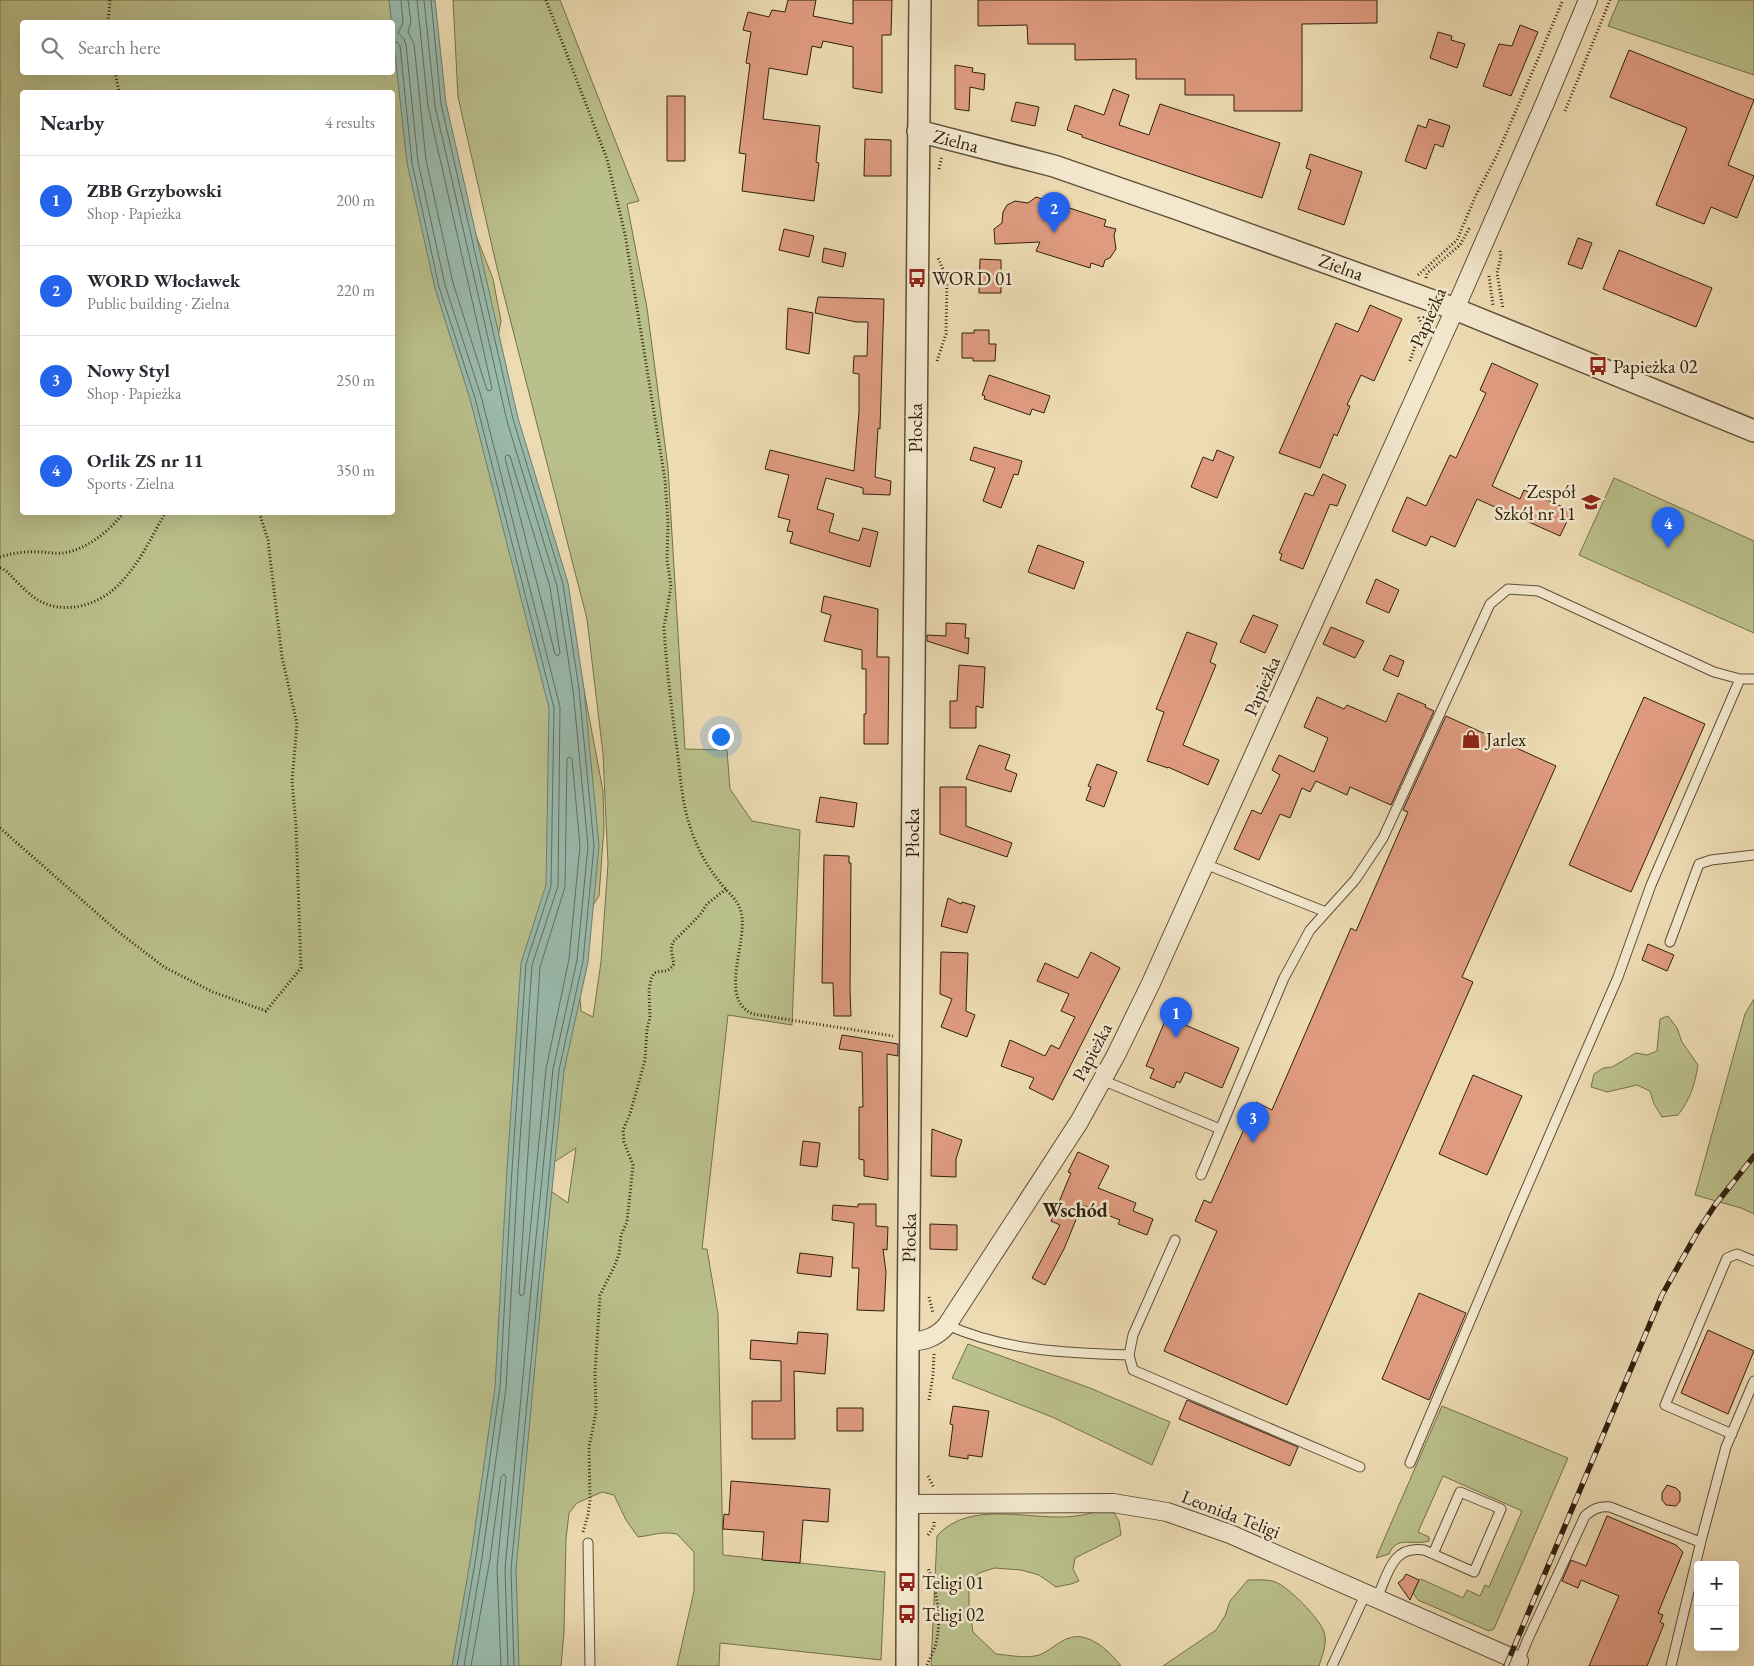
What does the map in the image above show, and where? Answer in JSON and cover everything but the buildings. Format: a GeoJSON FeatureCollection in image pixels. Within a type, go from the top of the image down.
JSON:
{"type":"FeatureCollection","features":[{"type":"Feature","properties":{"kind":"street","name":"Płocka"},"geometry":{"type":"LineString","coordinates":[[907,1666],[908,1342],[920,0]]}},
{"type":"Feature","properties":{"kind":"street","name":"Papieżka"},"geometry":{"type":"LineString","coordinates":[[908,1342],[927,1340],[942,1331],[947,1325],[1079,1122],[1102,1080],[1151,983],[1456,309],[1546,103],[1588,0]]}},
{"type":"Feature","properties":{"kind":"street","name":"Zielna"},"geometry":{"type":"LineString","coordinates":[[918,131],[1082,175],[1420,296],[1754,431]]}},
{"type":"Feature","properties":{"kind":"street","name":"Leonida Teligi"},"geometry":{"type":"LineString","coordinates":[[908,1504],[1113,1503],[1167,1512],[1230,1534],[1372,1595],[1518,1663]]}},
{"type":"Feature","properties":{"kind":"lane"},"geometry":{"type":"LineString","coordinates":[[1201,1175],[1284,978],[1310,930],[1355,880],[1382,838],[1490,604],[1508,589],[1538,591],[1714,672],[1740,679],[1754,679]]}},
{"type":"Feature","properties":{"kind":"lane"},"geometry":{"type":"LineString","coordinates":[[1410,1463],[1618,978],[1651,885],[1740,679]]}},
{"type":"Feature","properties":{"kind":"lane"},"geometry":{"type":"LineString","coordinates":[[1670,942],[1699,864],[1711,860],[1754,855]]}},
{"type":"Feature","properties":{"kind":"lane"},"geometry":{"type":"LineString","coordinates":[[1205,864],[1326,912]]}},
{"type":"Feature","properties":{"kind":"lane"},"geometry":{"type":"LineString","coordinates":[[1102,1080],[1220,1130]]}},
{"type":"Feature","properties":{"kind":"lane"},"geometry":{"type":"LineString","coordinates":[[1175,1240],[1134,1335],[1129,1355],[1133,1370],[1360,1467]]}},
{"type":"Feature","properties":{"kind":"lane"},"geometry":{"type":"LineString","coordinates":[[1732,1434],[1664,1405],[1727,1258],[1737,1254],[1754,1261]]}},
{"type":"Feature","properties":{"kind":"lane"},"geometry":{"type":"LineString","coordinates":[[947,1325],[965,1333],[1013,1346],[1076,1353],[1129,1355]]}},
{"type":"Feature","properties":{"kind":"lane"},"geometry":{"type":"LineString","coordinates":[[1671,1666],[1700,1542],[1726,1447],[1754,1381]]}},
{"type":"Feature","properties":{"kind":"lane"},"geometry":{"type":"LineString","coordinates":[[1332,1666],[1372,1595],[1399,1554],[1407,1550],[1416,1549],[1433,1554],[1474,1572],[1501,1509],[1460,1492],[1433,1554]]}},
{"type":"Feature","properties":{"kind":"lane"},"geometry":{"type":"LineString","coordinates":[[1518,1663],[1585,1516],[1592,1510],[1602,1506],[1610,1507],[1700,1542]]}},
{"type":"Feature","properties":{"kind":"lane"},"geometry":{"type":"LineString","coordinates":[[585,1540],[590,1666]]}},
{"type":"Feature","properties":{"kind":"path"},"geometry":{"type":"LineString","coordinates":[[108,20],[110,0]]}},
{"type":"Feature","properties":{"kind":"path"},"geometry":{"type":"LineString","coordinates":[[546,0],[607,159],[625,234],[665,480],[668,523],[667,560],[670,586],[664,627],[670,697],[682,793],[692,834],[718,881],[737,903],[742,918],[743,928],[735,986],[738,1002],[753,1014],[892,1036],[911,1035]]}},
{"type":"Feature","properties":{"kind":"path"},"geometry":{"type":"LineString","coordinates":[[1419,273],[1457,240],[1476,195],[1497,155],[1563,0]]}},
{"type":"Feature","properties":{"kind":"path"},"geometry":{"type":"LineString","coordinates":[[1565,111],[1610,0]]}},
{"type":"Feature","properties":{"kind":"path"},"geometry":{"type":"LineString","coordinates":[[116,75],[119,90]]}},
{"type":"Feature","properties":{"kind":"path"},"geometry":{"type":"LineString","coordinates":[[1408,367],[1422,325],[1415,310],[1427,273],[1460,245],[1474,219]]}},
{"type":"Feature","properties":{"kind":"path"},"geometry":{"type":"LineString","coordinates":[[1460,233],[1500,250],[1501,257],[1497,274],[1504,312]]}},
{"type":"Feature","properties":{"kind":"path"},"geometry":{"type":"LineString","coordinates":[[0,557],[36,552],[62,553],[82,548],[122,515]]}},
{"type":"Feature","properties":{"kind":"path"},"geometry":{"type":"LineString","coordinates":[[0,568],[6,570],[15,581],[42,602],[55,607],[75,607],[94,602],[113,590],[124,580],[164,515]]}},
{"type":"Feature","properties":{"kind":"path"},"geometry":{"type":"LineString","coordinates":[[0,828],[116,930],[164,967],[213,992],[266,1011],[272,1004],[301,968],[292,781],[297,724],[282,657],[268,540],[260,515]]}},
{"type":"Feature","properties":{"kind":"path"},"geometry":{"type":"LineString","coordinates":[[585,1540],[590,1500],[589,1447],[596,1412],[595,1373],[600,1295],[619,1254],[621,1235],[627,1222],[633,1165],[624,1142],[622,1130],[632,1110],[632,1101],[637,1091],[644,1060],[650,1018],[650,979],[654,973],[665,972],[674,964],[671,949],[673,942],[707,904],[726,889]]}},
{"type":"Feature","properties":{"kind":"green space"},"geometry":{"type":"Polygon","coordinates":[[[0,0],[425,0],[434,56],[473,228],[493,279],[501,321],[495,353],[574,644],[603,791],[604,828],[599,896],[580,925],[579,987],[581,1011],[593,1017],[601,962],[608,864],[603,754],[587,619],[497,268],[458,97],[453,0],[560,0],[639,201],[627,204],[647,308],[668,468],[685,749],[727,750],[730,789],[752,821],[800,830],[792,1025],[728,1015],[702,1249],[707,1249],[718,1314],[723,1555],[885,1572],[881,1660],[720,1643],[719,1666],[677,1666],[694,1591],[694,1552],[677,1534],[662,1533],[638,1537],[626,1520],[614,1495],[602,1492],[577,1503],[569,1513],[566,1539],[564,1632],[561,1666],[0,1666],[0,0]],[[576,1148],[551,1164],[545,1187],[568,1203],[576,1148]]]}},
{"type":"Feature","properties":{"kind":"green space"},"geometry":{"type":"Polygon","coordinates":[[[1619,0],[1754,0],[1754,75],[1608,26],[1619,0]]]}},
{"type":"Feature","properties":{"kind":"green space"},"geometry":{"type":"Polygon","coordinates":[[[1614,478],[1754,541],[1754,633],[1579,555],[1614,478]]]}},
{"type":"Feature","properties":{"kind":"green space"},"geometry":{"type":"Polygon","coordinates":[[[1754,999],[1754,1214],[1741,1208],[1695,1195],[1745,1014],[1754,999]]]}},
{"type":"Feature","properties":{"kind":"green space"},"geometry":{"type":"Polygon","coordinates":[[[1668,1016],[1677,1028],[1682,1042],[1698,1065],[1691,1092],[1686,1104],[1678,1115],[1662,1117],[1654,1104],[1650,1091],[1637,1085],[1607,1092],[1591,1087],[1594,1074],[1603,1068],[1612,1067],[1636,1053],[1647,1055],[1657,1051],[1660,1019],[1668,1016]]]}},
{"type":"Feature","properties":{"kind":"green space"},"geometry":{"type":"Polygon","coordinates":[[[968,1344],[1090,1388],[1170,1422],[1152,1465],[1052,1417],[952,1378],[968,1344]]]}},
{"type":"Feature","properties":{"kind":"green space"},"geometry":{"type":"Polygon","coordinates":[[[1442,1406],[1568,1458],[1494,1629],[1489,1631],[1418,1600],[1413,1593],[1421,1579],[1463,1598],[1467,1590],[1480,1596],[1485,1585],[1489,1587],[1522,1511],[1443,1476],[1418,1532],[1429,1537],[1429,1541],[1401,1543],[1392,1548],[1389,1554],[1376,1558],[1442,1406]]]}},
{"type":"Feature","properties":{"kind":"green space"},"geometry":{"type":"Polygon","coordinates":[[[1099,1511],[1114,1513],[1119,1521],[1121,1535],[1075,1558],[1073,1569],[1079,1581],[1056,1587],[1039,1575],[1021,1570],[994,1568],[979,1573],[969,1582],[969,1605],[973,1632],[996,1654],[1023,1657],[1034,1656],[1043,1653],[1065,1639],[1084,1637],[1105,1649],[1121,1666],[931,1666],[937,1536],[951,1524],[967,1518],[984,1515],[1003,1514],[1059,1517],[1079,1516],[1099,1511]]]}},
{"type":"Feature","properties":{"kind":"green space"},"geometry":{"type":"Polygon","coordinates":[[[1248,1580],[1269,1580],[1281,1585],[1295,1596],[1316,1619],[1325,1636],[1324,1649],[1319,1666],[1163,1666],[1216,1630],[1225,1616],[1230,1601],[1248,1580]]]}},
{"type":"Feature","properties":{"kind":"water"},"geometry":{"type":"Polygon","coordinates":[[[389,0],[435,0],[446,103],[518,418],[568,583],[584,689],[599,846],[588,962],[564,1071],[545,1259],[516,1569],[519,1666],[452,1666],[471,1556],[495,1387],[521,963],[546,885],[549,708],[470,399],[435,288],[407,163],[395,54],[395,20],[391,20],[389,0]]]}},
{"type":"Feature","properties":{"kind":"railway"},"geometry":{"type":"LineString","coordinates":[[1506,1666],[1662,1295],[1715,1205],[1754,1156]]}},
{"type":"Feature","properties":{"kind":"place","name":"WORD Włocławek"},"geometry":{"type":"Point","coordinates":[1054,233]}},
{"type":"Feature","properties":{"kind":"place","name":"WORD 01"},"geometry":{"type":"Point","coordinates":[917,278]}},
{"type":"Feature","properties":{"kind":"place","name":"Papieżka 02"},"geometry":{"type":"Point","coordinates":[1598,366]}},
{"type":"Feature","properties":{"kind":"place","name":"Zespół Szkół nr 11"},"geometry":{"type":"Point","coordinates":[1591,502]}},
{"type":"Feature","properties":{"kind":"place","name":"Orlik ZS nr 11"},"geometry":{"type":"Point","coordinates":[1668,548]}},
{"type":"Feature","properties":{"kind":"place","name":"Jarlex"},"geometry":{"type":"Point","coordinates":[1471,739]}},
{"type":"Feature","properties":{"kind":"place","name":"ZBB Grzybowski"},"geometry":{"type":"Point","coordinates":[1176,1038]}},
{"type":"Feature","properties":{"kind":"place","name":"Nowy Styl"},"geometry":{"type":"Point","coordinates":[1253,1143]}},
{"type":"Feature","properties":{"kind":"place","name":"Teligi 01"},"geometry":{"type":"Point","coordinates":[907,1582]}},
{"type":"Feature","properties":{"kind":"place","name":"Teligi 02"},"geometry":{"type":"Point","coordinates":[907,1614]}},
{"type":"Feature","properties":{"kind":"district","name":"Wschód"},"geometry":{"type":"Point","coordinates":[1075,1210]}}]}
